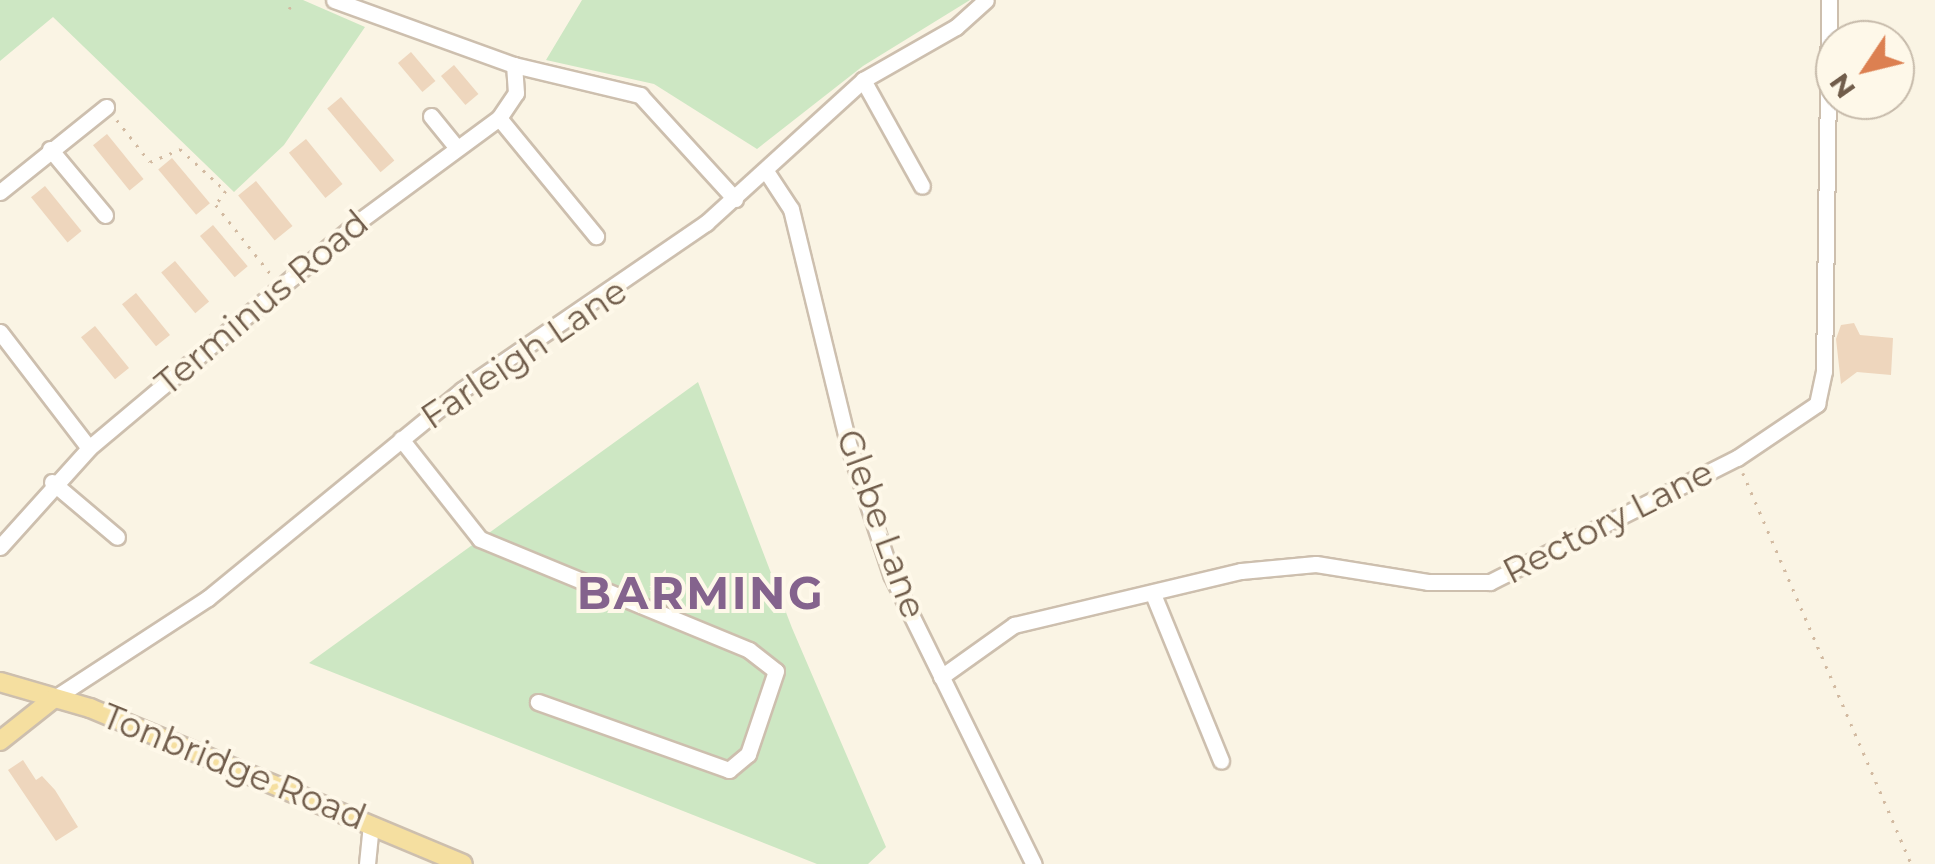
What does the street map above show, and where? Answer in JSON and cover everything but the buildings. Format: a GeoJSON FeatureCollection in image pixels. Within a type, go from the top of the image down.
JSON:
{"type":"FeatureCollection","features":[{"type":"Feature","properties":{"kind":"main road","name":"Tonbridge Road"},"geometry":{"type":"LineString","coordinates":[[0,682],[90,708],[464,864]]}},
{"type":"Feature","properties":{"kind":"main road"},"geometry":{"type":"LineString","coordinates":[[0,741],[53,699]]}},
{"type":"Feature","properties":{"kind":"street"},"geometry":{"type":"LineString","coordinates":[[334,0],[514,65],[640,95],[735,199]]}},
{"type":"Feature","properties":{"kind":"street","name":"Farleigh Lane"},"geometry":{"type":"LineString","coordinates":[[53,699],[208,598],[400,440],[535,339],[669,253],[735,199],[862,80],[956,28],[986,0]]}},
{"type":"Feature","properties":{"kind":"street","name":"Rectory Lane"},"geometry":{"type":"LineString","coordinates":[[941,677],[1014,625],[1241,571],[1316,564],[1428,582],[1490,582],[1736,458],[1816,404],[1824,371],[1829,0]]}},
{"type":"Feature","properties":{"kind":"street"},"geometry":{"type":"LineString","coordinates":[[514,65],[516,94],[499,118],[596,236]]}},
{"type":"Feature","properties":{"kind":"street"},"geometry":{"type":"LineString","coordinates":[[862,80],[922,186]]}},
{"type":"Feature","properties":{"kind":"street"},"geometry":{"type":"LineString","coordinates":[[0,192],[106,107]]}},
{"type":"Feature","properties":{"kind":"street"},"geometry":{"type":"LineString","coordinates":[[430,116],[456,147]]}},
{"type":"Feature","properties":{"kind":"street","name":"Terminus Road"},"geometry":{"type":"LineString","coordinates":[[0,547],[52,482],[89,448],[280,286],[456,147],[499,118]]}},
{"type":"Feature","properties":{"kind":"street"},"geometry":{"type":"LineString","coordinates":[[50,149],[106,215]]}},
{"type":"Feature","properties":{"kind":"street","name":"Glebe Lane"},"geometry":{"type":"LineString","coordinates":[[766,171],[792,209],[849,448],[891,574],[1034,864]]}},
{"type":"Feature","properties":{"kind":"street"},"geometry":{"type":"LineString","coordinates":[[2,340],[89,448]]}},
{"type":"Feature","properties":{"kind":"street"},"geometry":{"type":"LineString","coordinates":[[400,440],[480,539],[749,650],[776,670],[748,754],[729,770],[538,702]]}},
{"type":"Feature","properties":{"kind":"street"},"geometry":{"type":"LineString","coordinates":[[52,482],[117,537]]}},
{"type":"Feature","properties":{"kind":"street"},"geometry":{"type":"LineString","coordinates":[[1153,594],[1221,761]]}},
{"type":"Feature","properties":{"kind":"street"},"geometry":{"type":"LineString","coordinates":[[367,864],[372,824]]}},
{"type":"Feature","properties":{"kind":"path"},"geometry":{"type":"LineString","coordinates":[[290,9],[294,0]]}},
{"type":"Feature","properties":{"kind":"path"},"geometry":{"type":"LineString","coordinates":[[106,107],[150,162],[180,149],[226,191],[216,205],[280,286]]}},
{"type":"Feature","properties":{"kind":"path"},"geometry":{"type":"LineString","coordinates":[[1736,458],[1912,864]]}},
{"type":"Feature","properties":{"kind":"green space"},"geometry":{"type":"Polygon","coordinates":[[[0,0],[303,0],[365,27],[284,145],[234,192],[53,17],[0,61],[0,0]]]}},
{"type":"Feature","properties":{"kind":"green space"},"geometry":{"type":"Polygon","coordinates":[[[582,0],[970,0],[863,66],[757,149],[654,84],[546,60],[582,0]]]}},
{"type":"Feature","properties":{"kind":"green space"},"geometry":{"type":"Polygon","coordinates":[[[698,382],[792,628],[886,847],[868,864],[817,864],[309,663],[698,382]]]}},
{"type":"Feature","properties":{"kind":"district","name":"BARMING"},"geometry":{"type":"Point","coordinates":[701,593]}}]}
